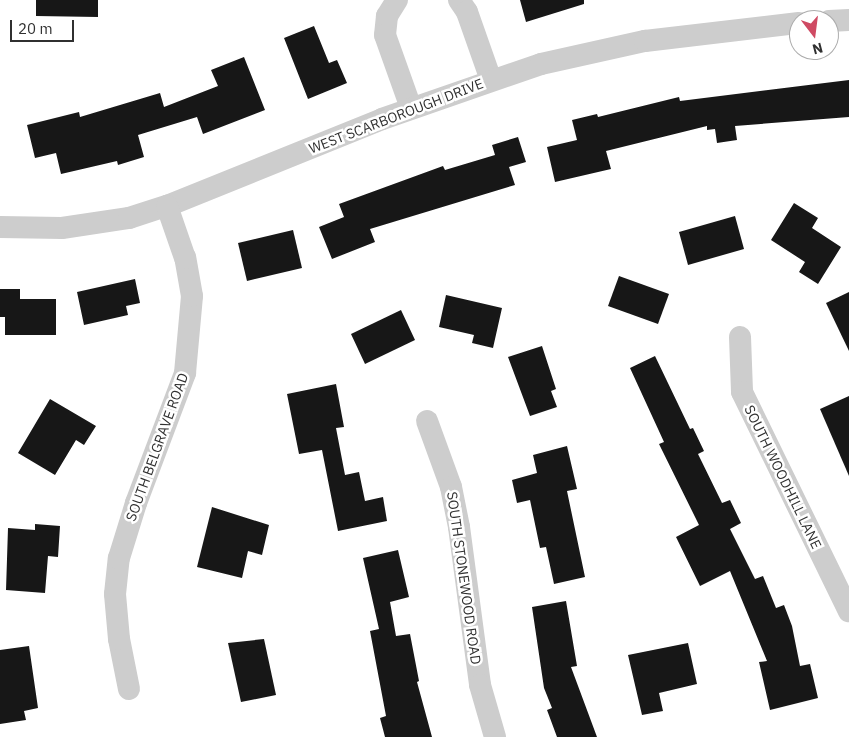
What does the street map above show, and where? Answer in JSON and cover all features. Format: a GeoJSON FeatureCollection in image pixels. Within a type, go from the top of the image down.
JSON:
{"type":"FeatureCollection","features":[{"type":"Feature","properties":{"kind":"street"},"geometry":{"type":"LineString","coordinates":[[397,0],[387,16],[385,35],[411,108]]}},
{"type":"Feature","properties":{"kind":"street"},"geometry":{"type":"LineString","coordinates":[[459,0],[467,12],[492,80]]}},
{"type":"Feature","properties":{"kind":"street","name":"WEST SCARBOROUGH DRIVE"},"geometry":{"type":"LineString","coordinates":[[0,227],[62,228],[103,223],[166,206],[411,108],[541,64],[645,41],[789,24]]}},
{"type":"Feature","properties":{"kind":"street","name":"SOUTH BELGRAVE ROAD"},"geometry":{"type":"LineString","coordinates":[[129,689],[119,639],[115,594],[119,558],[136,502],[186,372],[192,296],[185,258],[166,206]]}},
{"type":"Feature","properties":{"kind":"street","name":"SOUTH WOODHILL LANE"},"geometry":{"type":"LineString","coordinates":[[740,337],[742,392],[849,611]]}},
{"type":"Feature","properties":{"kind":"street","name":"SOUTH STONEWOOD ROAD"},"geometry":{"type":"LineString","coordinates":[[427,422],[451,487],[458,519],[480,685],[495,737]]}},
{"type":"Feature","properties":{"kind":"building"},"geometry":{"type":"Polygon","coordinates":[[[36,0],[98,0],[98,17],[36,16],[36,0]]]}},
{"type":"Feature","properties":{"kind":"building"},"geometry":{"type":"Polygon","coordinates":[[[520,0],[584,0],[584,4],[526,22],[520,0]]]}},
{"type":"Feature","properties":{"kind":"building"},"geometry":{"type":"Polygon","coordinates":[[[314,26],[329,63],[337,60],[347,83],[308,99],[284,38],[314,26]]]}},
{"type":"Feature","properties":{"kind":"building"},"geometry":{"type":"Polygon","coordinates":[[[244,57],[265,110],[203,134],[197,117],[138,135],[144,157],[118,165],[117,161],[61,174],[56,153],[35,158],[27,125],[79,112],[80,117],[160,93],[164,107],[218,86],[211,70],[244,57]]]}},
{"type":"Feature","properties":{"kind":"building"},"geometry":{"type":"Polygon","coordinates":[[[849,80],[849,117],[735,126],[737,140],[717,143],[715,129],[707,130],[707,126],[606,151],[611,169],[555,182],[547,147],[577,140],[572,120],[597,114],[598,117],[679,97],[680,101],[849,80]]]}},
{"type":"Feature","properties":{"kind":"building"},"geometry":{"type":"Polygon","coordinates":[[[518,137],[526,162],[509,167],[515,185],[370,229],[375,242],[332,259],[319,227],[344,217],[339,204],[443,166],[445,170],[495,155],[492,145],[518,137]]]}},
{"type":"Feature","properties":{"kind":"building"},"geometry":{"type":"Polygon","coordinates":[[[794,203],[818,218],[812,228],[841,247],[818,284],[799,272],[805,262],[771,240],[794,203]]]}},
{"type":"Feature","properties":{"kind":"building"},"geometry":{"type":"Polygon","coordinates":[[[735,216],[744,249],[688,265],[679,232],[735,216]]]}},
{"type":"Feature","properties":{"kind":"building"},"geometry":{"type":"Polygon","coordinates":[[[293,230],[302,268],[247,281],[238,243],[293,230]]]}},
{"type":"Feature","properties":{"kind":"building"},"geometry":{"type":"Polygon","coordinates":[[[619,276],[669,294],[658,324],[608,306],[619,276]]]}},
{"type":"Feature","properties":{"kind":"building"},"geometry":{"type":"Polygon","coordinates":[[[135,279],[140,303],[126,306],[128,315],[84,325],[77,292],[135,279]]]}},
{"type":"Feature","properties":{"kind":"building"},"geometry":{"type":"Polygon","coordinates":[[[0,289],[20,289],[20,299],[56,299],[56,335],[5,335],[5,317],[0,317],[0,289]]]}},
{"type":"Feature","properties":{"kind":"building"},"geometry":{"type":"Polygon","coordinates":[[[849,292],[849,351],[826,303],[849,292]]]}},
{"type":"Feature","properties":{"kind":"building"},"geometry":{"type":"Polygon","coordinates":[[[446,295],[502,308],[493,348],[472,343],[474,335],[439,327],[446,295]]]}},
{"type":"Feature","properties":{"kind":"building"},"geometry":{"type":"Polygon","coordinates":[[[401,310],[415,340],[365,364],[351,334],[401,310]]]}},
{"type":"Feature","properties":{"kind":"building"},"geometry":{"type":"Polygon","coordinates":[[[542,346],[556,389],[551,391],[557,407],[530,416],[508,357],[542,346]]]}},
{"type":"Feature","properties":{"kind":"building"},"geometry":{"type":"Polygon","coordinates":[[[655,356],[690,429],[693,428],[704,451],[698,454],[722,503],[730,500],[741,523],[730,529],[755,579],[763,576],[776,608],[784,605],[792,626],[800,666],[810,664],[818,698],[770,710],[759,662],[767,661],[730,571],[700,586],[676,537],[699,525],[659,444],[664,442],[630,368],[655,356]]]}},
{"type":"Feature","properties":{"kind":"building"},"geometry":{"type":"Polygon","coordinates":[[[336,384],[344,427],[336,428],[345,475],[359,472],[365,501],[383,497],[387,521],[338,531],[322,450],[299,454],[287,394],[336,384]]]}},
{"type":"Feature","properties":{"kind":"building"},"geometry":{"type":"Polygon","coordinates":[[[849,396],[849,476],[820,409],[849,396]]]}},
{"type":"Feature","properties":{"kind":"building"},"geometry":{"type":"Polygon","coordinates":[[[50,399],[96,426],[84,445],[76,440],[55,475],[18,453],[50,399]]]}},
{"type":"Feature","properties":{"kind":"building"},"geometry":{"type":"Polygon","coordinates":[[[567,446],[577,489],[567,491],[585,577],[554,584],[546,547],[540,548],[530,500],[517,503],[512,480],[537,473],[533,455],[567,446]]]}},
{"type":"Feature","properties":{"kind":"building"},"geometry":{"type":"Polygon","coordinates":[[[212,507],[269,525],[262,555],[248,551],[242,578],[197,567],[212,507]]]}},
{"type":"Feature","properties":{"kind":"building"},"geometry":{"type":"Polygon","coordinates":[[[35,524],[60,526],[58,557],[48,556],[45,593],[6,590],[8,528],[35,530],[35,524]]]}},
{"type":"Feature","properties":{"kind":"building"},"geometry":{"type":"Polygon","coordinates":[[[398,550],[409,597],[390,602],[396,636],[410,634],[419,681],[417,682],[432,737],[385,737],[380,718],[386,716],[370,631],[379,629],[363,558],[398,550]]]}},
{"type":"Feature","properties":{"kind":"building"},"geometry":{"type":"Polygon","coordinates":[[[566,601],[577,666],[571,667],[597,737],[557,737],[547,710],[552,708],[544,688],[532,607],[566,601]]]}},
{"type":"Feature","properties":{"kind":"building"},"geometry":{"type":"Polygon","coordinates":[[[264,639],[276,695],[241,702],[228,643],[264,639]]]}},
{"type":"Feature","properties":{"kind":"building"},"geometry":{"type":"Polygon","coordinates":[[[688,643],[697,684],[659,693],[663,711],[642,715],[628,655],[688,643]]]}},
{"type":"Feature","properties":{"kind":"building"},"geometry":{"type":"Polygon","coordinates":[[[29,646],[38,708],[24,711],[26,720],[0,724],[0,650],[29,646]]]}}]}
